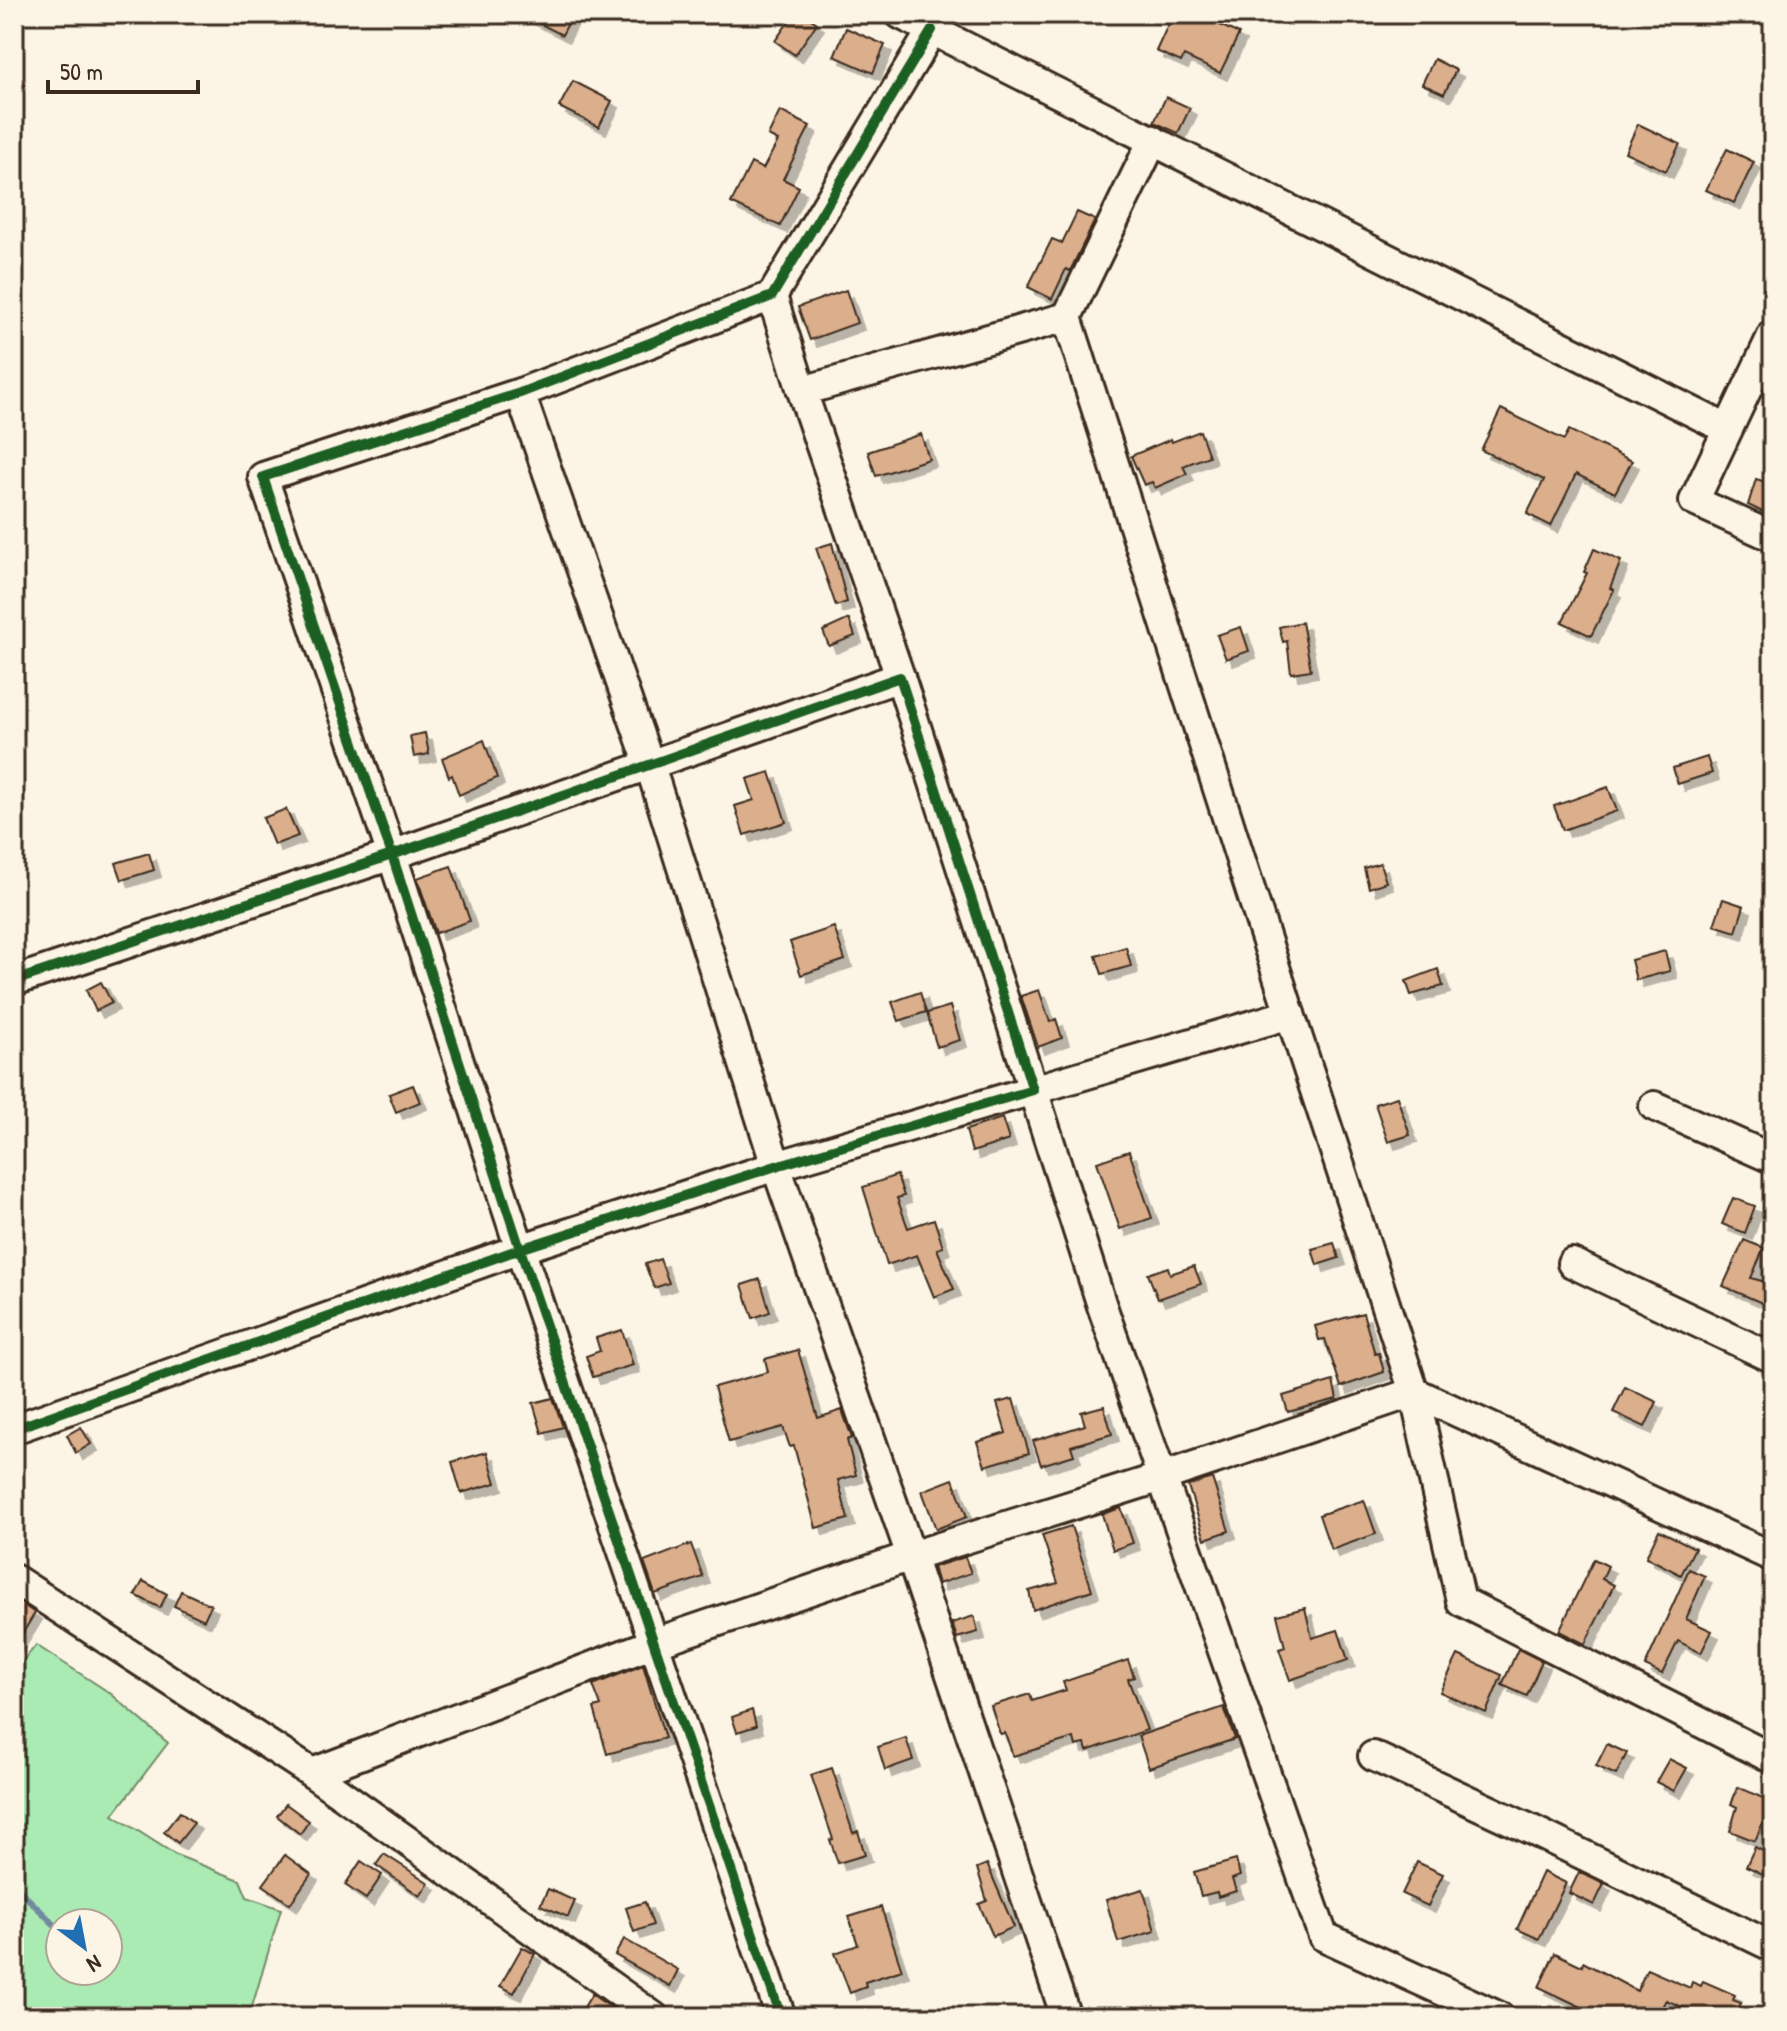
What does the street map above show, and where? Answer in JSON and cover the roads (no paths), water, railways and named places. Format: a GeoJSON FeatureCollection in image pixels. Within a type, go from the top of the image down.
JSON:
{"type":"FeatureCollection","features":[{"type":"Feature","properties":{"kind":"street"},"geometry":{"type":"LineString","coordinates":[[900,14],[1727,429]]}},
{"type":"Feature","properties":{"kind":"street"},"geometry":{"type":"LineString","coordinates":[[781,2017],[520,1249],[392,855],[263,477],[520,393],[772,296],[932,30]]}},
{"type":"Feature","properties":{"kind":"street"},"geometry":{"type":"LineString","coordinates":[[1153,140],[1067,317],[1414,1392],[1461,1601],[1773,1759]]}},
{"type":"Feature","properties":{"kind":"street"},"geometry":{"type":"LineString","coordinates":[[772,296],[900,677],[1102,1306],[1323,1936],[1500,2017]]}},
{"type":"Feature","properties":{"kind":"street"},"geometry":{"type":"LineString","coordinates":[[802,391],[1067,317]]}},
{"type":"Feature","properties":{"kind":"street"},"geometry":{"type":"LineString","coordinates":[[1773,334],[1694,501],[1773,537]]}},
{"type":"Feature","properties":{"kind":"street"},"geometry":{"type":"LineString","coordinates":[[520,393],[650,766],[776,1166],[1066,2017]]}},
{"type":"Feature","properties":{"kind":"street"},"geometry":{"type":"LineString","coordinates":[[14,981],[392,855],[900,677]]}},
{"type":"Feature","properties":{"kind":"street"},"geometry":{"type":"LineString","coordinates":[[14,1429],[520,1249],[776,1166],[1290,1014]]}},
{"type":"Feature","properties":{"kind":"street"},"geometry":{"type":"LineString","coordinates":[[1654,1106],[1773,1159]]}},
{"type":"Feature","properties":{"kind":"street"},"geometry":{"type":"LineString","coordinates":[[1572,1263],[1773,1358]]}},
{"type":"Feature","properties":{"kind":"street"},"geometry":{"type":"LineString","coordinates":[[312,1773],[654,1643],[1414,1392],[1773,1557]]}},
{"type":"Feature","properties":{"kind":"street"},"geometry":{"type":"LineString","coordinates":[[14,1579],[312,1773],[654,2017]]}},
{"type":"Feature","properties":{"kind":"street"},"geometry":{"type":"LineString","coordinates":[[1373,1756],[1773,1947]]}},
{"type":"Feature","properties":{"kind":"waterway"},"geometry":{"type":"LineString","coordinates":[[14,1885],[44,1914]]}}]}
